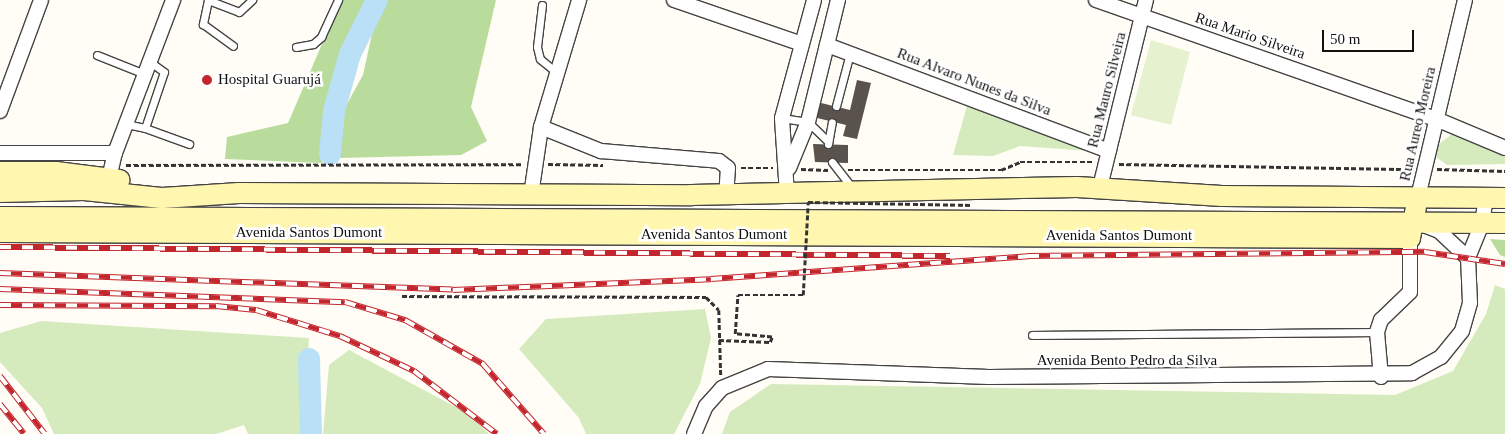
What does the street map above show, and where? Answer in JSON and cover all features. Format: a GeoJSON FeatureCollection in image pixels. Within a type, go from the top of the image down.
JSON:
{"type":"FeatureCollection","features":[{"type":"Feature","properties":{"kind":"main road"},"geometry":{"type":"LineString","coordinates":[[0,172],[110,172],[162,198],[239,193],[787,194],[854,190],[1100,187],[1222,196],[1496,198]]}},
{"type":"Feature","properties":{"kind":"main road"},"geometry":{"type":"LineString","coordinates":[[0,192],[110,172]]}},
{"type":"Feature","properties":{"kind":"main road"},"geometry":{"type":"LineString","coordinates":[[1418,197],[1412,229],[1505,223]]}},
{"type":"Feature","properties":{"kind":"main road","name":"Avenida Santos Dumont"},"geometry":{"type":"LineString","coordinates":[[0,217],[1412,229]]}},
{"type":"Feature","properties":{"kind":"main road","name":"Avenida Santos Dumont"},"geometry":{"type":"LineString","coordinates":[[0,232],[1412,229]]}},
{"type":"Feature","properties":{"kind":"street"},"geometry":{"type":"LineString","coordinates":[[0,111],[41,0]]}},
{"type":"Feature","properties":{"kind":"street"},"geometry":{"type":"LineString","coordinates":[[0,153],[110,172],[173,0]]}},
{"type":"Feature","properties":{"kind":"street"},"geometry":{"type":"LineString","coordinates":[[531,195],[534,164],[541,127],[580,0]]}},
{"type":"Feature","properties":{"kind":"street"},"geometry":{"type":"LineString","coordinates":[[674,0],[802,44]]}},
{"type":"Feature","properties":{"kind":"street"},"geometry":{"type":"LineString","coordinates":[[787,194],[789,168],[782,118],[814,0]]}},
{"type":"Feature","properties":{"kind":"street"},"geometry":{"type":"LineString","coordinates":[[789,168],[808,122],[838,0]]}},
{"type":"Feature","properties":{"kind":"street","name":"Rua Mario Silveira"},"geometry":{"type":"LineString","coordinates":[[1096,0],[1436,118],[1505,148]]}},
{"type":"Feature","properties":{"kind":"street","name":"Rua Mauro Silveira"},"geometry":{"type":"LineString","coordinates":[[1100,187],[1146,0]]}},
{"type":"Feature","properties":{"kind":"street","name":"Rua Aureo Moreira"},"geometry":{"type":"LineString","coordinates":[[1418,197],[1465,0]]}},
{"type":"Feature","properties":{"kind":"street","name":"Rua Alvaro Nunes da Silva"},"geometry":{"type":"LineString","coordinates":[[827,45],[1108,157]]}},
{"type":"Feature","properties":{"kind":"street"},"geometry":{"type":"LineString","coordinates":[[541,127],[602,150],[707,159],[728,168],[726,194]]}},
{"type":"Feature","properties":{"kind":"street","name":"Avenida Bento Pedro da Silva"},"geometry":{"type":"LineString","coordinates":[[694,434],[706,406],[722,388],[768,369],[989,377],[1382,377],[1412,373],[1450,348],[1462,332],[1470,303],[1468,258],[1482,223],[1496,198]]}},
{"type":"Feature","properties":{"kind":"street"},"geometry":{"type":"LineString","coordinates":[[1382,377],[1377,332],[1381,320],[1410,292],[1412,229],[1439,231],[1468,258]]}},
{"type":"Feature","properties":{"kind":"lane"},"geometry":{"type":"LineString","coordinates":[[233,46],[201,20],[208,0],[238,12],[252,0]]}},
{"type":"Feature","properties":{"kind":"lane"},"geometry":{"type":"LineString","coordinates":[[296,47],[313,44],[321,37],[338,0]]}},
{"type":"Feature","properties":{"kind":"lane"},"geometry":{"type":"LineString","coordinates":[[542,5],[537,47],[540,59],[558,74]]}},
{"type":"Feature","properties":{"kind":"lane"},"geometry":{"type":"LineString","coordinates":[[836,106],[850,53]]}},
{"type":"Feature","properties":{"kind":"lane"},"geometry":{"type":"LineString","coordinates":[[97,55],[164,72],[145,128]]}},
{"type":"Feature","properties":{"kind":"lane"},"geometry":{"type":"LineString","coordinates":[[782,118],[808,122],[828,143],[832,122]]}},
{"type":"Feature","properties":{"kind":"lane"},"geometry":{"type":"LineString","coordinates":[[126,124],[145,128],[189,144]]}},
{"type":"Feature","properties":{"kind":"lane"},"geometry":{"type":"LineString","coordinates":[[832,162],[854,190]]}},
{"type":"Feature","properties":{"kind":"lane"},"geometry":{"type":"LineString","coordinates":[[1032,335],[1377,332]]}},
{"type":"Feature","properties":{"kind":"path"},"geometry":{"type":"LineString","coordinates":[[728,168],[1001,170],[1020,162],[1108,157],[1505,171]]}},
{"type":"Feature","properties":{"kind":"path"},"geometry":{"type":"LineString","coordinates":[[110,172],[534,164],[612,165]]}},
{"type":"Feature","properties":{"kind":"path"},"geometry":{"type":"LineString","coordinates":[[719,340],[770,342],[772,337],[735,334],[738,295],[803,295],[808,202],[973,205]]}},
{"type":"Feature","properties":{"kind":"path"},"geometry":{"type":"LineString","coordinates":[[402,296],[706,297],[718,310],[722,388]]}},
{"type":"Feature","properties":{"kind":"green space"},"geometry":{"type":"Polygon","coordinates":[[[341,0],[368,0],[367,18],[332,96],[322,163],[225,159],[227,137],[288,123],[341,0]]]}},
{"type":"Feature","properties":{"kind":"green space"},"geometry":{"type":"Polygon","coordinates":[[[388,0],[496,0],[471,107],[487,141],[461,155],[339,158],[342,113],[363,75],[372,34],[388,0]]]}},
{"type":"Feature","properties":{"kind":"green space"},"geometry":{"type":"Polygon","coordinates":[[[1151,40],[1190,52],[1171,125],[1131,115],[1151,40]]]}},
{"type":"Feature","properties":{"kind":"green space"},"geometry":{"type":"Polygon","coordinates":[[[967,106],[1090,147],[1090,151],[1020,146],[993,156],[953,155],[967,106]]]}},
{"type":"Feature","properties":{"kind":"green space"},"geometry":{"type":"Polygon","coordinates":[[[1453,133],[1505,151],[1505,164],[1447,165],[1436,157],[1438,145],[1453,133]]]}},
{"type":"Feature","properties":{"kind":"green space"},"geometry":{"type":"Polygon","coordinates":[[[1490,239],[1505,240],[1505,257],[1500,255],[1490,239]]]}},
{"type":"Feature","properties":{"kind":"green space"},"geometry":{"type":"Polygon","coordinates":[[[1495,285],[1505,289],[1505,434],[722,434],[730,412],[771,384],[1395,395],[1453,371],[1486,314],[1495,285]]]}},
{"type":"Feature","properties":{"kind":"green space"},"geometry":{"type":"Polygon","coordinates":[[[705,309],[711,338],[700,384],[674,434],[586,434],[579,418],[519,349],[546,319],[705,309]]]}},
{"type":"Feature","properties":{"kind":"green space"},"geometry":{"type":"Polygon","coordinates":[[[41,321],[309,338],[304,434],[248,434],[244,425],[216,434],[54,434],[42,408],[0,362],[0,333],[41,321]]]}},
{"type":"Feature","properties":{"kind":"green space"},"geometry":{"type":"Polygon","coordinates":[[[349,350],[467,413],[489,434],[323,434],[329,365],[349,350]]]}},
{"type":"Feature","properties":{"kind":"building"},"geometry":{"type":"Polygon","coordinates":[[[857,80],[871,83],[857,139],[843,136],[846,125],[813,117],[817,102],[850,110],[857,80]]]}},
{"type":"Feature","properties":{"kind":"building"},"geometry":{"type":"Polygon","coordinates":[[[813,144],[848,145],[848,163],[815,162],[813,144]]]}},
{"type":"Feature","properties":{"kind":"waterway"},"geometry":{"type":"LineString","coordinates":[[330,154],[334,111],[350,54],[377,0]]}},
{"type":"Feature","properties":{"kind":"waterway"},"geometry":{"type":"LineString","coordinates":[[309,359],[311,434]]}},
{"type":"Feature","properties":{"kind":"railway"},"geometry":{"type":"LineString","coordinates":[[0,247],[950,256]]}},
{"type":"Feature","properties":{"kind":"railway"},"geometry":{"type":"LineString","coordinates":[[0,273],[453,290],[711,279],[1028,256],[1425,252],[1505,264]]}},
{"type":"Feature","properties":{"kind":"railway"},"geometry":{"type":"LineString","coordinates":[[0,289],[345,302],[405,320],[483,364],[544,434]]}},
{"type":"Feature","properties":{"kind":"railway"},"geometry":{"type":"LineString","coordinates":[[0,305],[216,306],[256,310],[340,336],[414,371],[497,434]]}},
{"type":"Feature","properties":{"kind":"railway"},"geometry":{"type":"LineString","coordinates":[[0,376],[45,434]]}},
{"type":"Feature","properties":{"kind":"railway"},"geometry":{"type":"LineString","coordinates":[[0,404],[24,434]]}},
{"type":"Feature","properties":{"kind":"place","name":"Hospital Guarujá"},"geometry":{"type":"Point","coordinates":[207,80]}}]}
